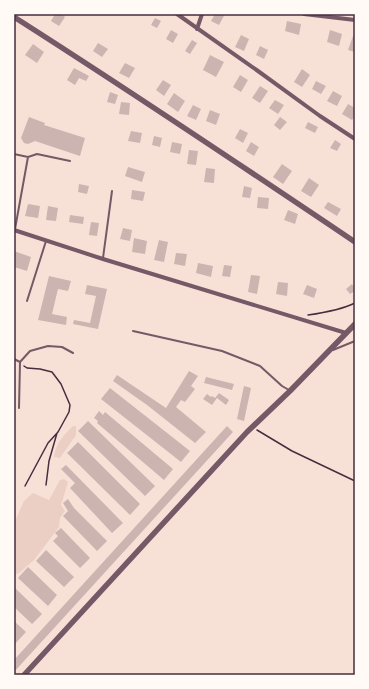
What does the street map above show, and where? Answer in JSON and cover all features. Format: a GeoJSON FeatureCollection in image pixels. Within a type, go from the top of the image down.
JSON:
{"type":"FeatureCollection","features":[{"type":"Feature","properties":{"kind":"street"},"geometry":{"type":"LineString","coordinates":[[177,14],[320,116],[355,138]]}},
{"type":"Feature","properties":{"kind":"street"},"geometry":{"type":"LineString","coordinates":[[197,29],[202,14]]}},
{"type":"Feature","properties":{"kind":"street"},"geometry":{"type":"LineString","coordinates":[[304,14],[355,20]]}},
{"type":"Feature","properties":{"kind":"street"},"geometry":{"type":"LineString","coordinates":[[14,17],[152,106],[355,242]]}},
{"type":"Feature","properties":{"kind":"street"},"geometry":{"type":"LineString","coordinates":[[14,230],[103,259],[346,333]]}},
{"type":"Feature","properties":{"kind":"street"},"geometry":{"type":"LineString","coordinates":[[24,675],[245,431],[252,427],[355,324]]}},
{"type":"Feature","properties":{"kind":"lane"},"geometry":{"type":"LineString","coordinates":[[14,154],[28,157],[37,154],[70,161]]}},
{"type":"Feature","properties":{"kind":"lane"},"geometry":{"type":"LineString","coordinates":[[14,230],[28,157]]}},
{"type":"Feature","properties":{"kind":"lane"},"geometry":{"type":"LineString","coordinates":[[103,259],[112,191]]}},
{"type":"Feature","properties":{"kind":"lane"},"geometry":{"type":"LineString","coordinates":[[27,301],[46,241]]}},
{"type":"Feature","properties":{"kind":"lane"},"geometry":{"type":"LineString","coordinates":[[134,331],[222,351],[260,366],[282,386],[290,390]]}},
{"type":"Feature","properties":{"kind":"lane"},"geometry":{"type":"LineString","coordinates":[[328,352],[355,341]]}},
{"type":"Feature","properties":{"kind":"lane"},"geometry":{"type":"LineString","coordinates":[[19,408],[20,362],[30,351],[48,346],[62,347],[73,353]]}},
{"type":"Feature","properties":{"kind":"lane"},"geometry":{"type":"LineString","coordinates":[[14,359],[20,362]]}},
{"type":"Feature","properties":{"kind":"path"},"geometry":{"type":"LineString","coordinates":[[304,315],[317,314],[350,306],[355,303]]}},
{"type":"Feature","properties":{"kind":"path"},"geometry":{"type":"LineString","coordinates":[[20,362],[27,368],[52,372],[61,384],[70,405],[69,412],[58,432],[49,461],[46,485]]}},
{"type":"Feature","properties":{"kind":"path"},"geometry":{"type":"LineString","coordinates":[[252,427],[292,451],[355,481]]}},
{"type":"Feature","properties":{"kind":"path"},"geometry":{"type":"LineString","coordinates":[[25,486],[48,443],[58,432]]}},
{"type":"Feature","properties":{"kind":"shaded area"},"geometry":{"type":"Polygon","coordinates":[[[73,426],[76,426],[76,435],[60,458],[54,457],[58,444],[63,436],[73,426]]]}},
{"type":"Feature","properties":{"kind":"shaded area"},"geometry":{"type":"Polygon","coordinates":[[[64,479],[68,482],[61,505],[65,511],[60,518],[59,527],[34,560],[19,573],[14,575],[14,523],[24,501],[33,493],[49,500],[60,480],[64,479]]]}},
{"type":"Feature","properties":{"kind":"building"},"geometry":{"type":"Polygon","coordinates":[[[55,14],[61,14],[65,17],[59,26],[51,21],[55,14]]]}},
{"type":"Feature","properties":{"kind":"building"},"geometry":{"type":"Polygon","coordinates":[[[215,14],[225,14],[219,25],[211,21],[215,14]]]}},
{"type":"Feature","properties":{"kind":"building"},"geometry":{"type":"Polygon","coordinates":[[[155,18],[161,21],[157,28],[151,25],[155,18]]]}},
{"type":"Feature","properties":{"kind":"building"},"geometry":{"type":"Polygon","coordinates":[[[287,21],[301,24],[299,35],[285,31],[287,21]]]}},
{"type":"Feature","properties":{"kind":"building"},"geometry":{"type":"Polygon","coordinates":[[[171,30],[178,34],[173,43],[166,39],[171,30]]]}},
{"type":"Feature","properties":{"kind":"building"},"geometry":{"type":"Polygon","coordinates":[[[330,30],[342,34],[339,46],[327,42],[330,30]]]}},
{"type":"Feature","properties":{"kind":"building"},"geometry":{"type":"Polygon","coordinates":[[[241,35],[249,39],[244,51],[235,47],[241,35]]]}},
{"type":"Feature","properties":{"kind":"building"},"geometry":{"type":"Polygon","coordinates":[[[353,36],[355,36],[355,52],[348,50],[353,36]]]}},
{"type":"Feature","properties":{"kind":"building"},"geometry":{"type":"Polygon","coordinates":[[[192,40],[197,43],[190,54],[185,51],[192,40]]]}},
{"type":"Feature","properties":{"kind":"building"},"geometry":{"type":"Polygon","coordinates":[[[98,43],[108,49],[102,57],[93,51],[98,43]]]}},
{"type":"Feature","properties":{"kind":"building"},"geometry":{"type":"Polygon","coordinates":[[[33,44],[44,52],[37,63],[25,55],[33,44]]]}},
{"type":"Feature","properties":{"kind":"building"},"geometry":{"type":"Polygon","coordinates":[[[260,46],[268,50],[264,59],[256,55],[260,46]]]}},
{"type":"Feature","properties":{"kind":"building"},"geometry":{"type":"Polygon","coordinates":[[[210,55],[224,62],[216,77],[203,70],[210,55]]]}},
{"type":"Feature","properties":{"kind":"building"},"geometry":{"type":"Polygon","coordinates":[[[125,63],[135,68],[129,78],[119,73],[125,63]]]}},
{"type":"Feature","properties":{"kind":"building"},"geometry":{"type":"Polygon","coordinates":[[[74,68],[89,76],[86,81],[79,78],[75,85],[67,80],[74,68]]]}},
{"type":"Feature","properties":{"kind":"building"},"geometry":{"type":"Polygon","coordinates":[[[302,69],[310,75],[302,87],[294,82],[302,69]]]}},
{"type":"Feature","properties":{"kind":"building"},"geometry":{"type":"Polygon","coordinates":[[[240,75],[248,80],[241,92],[233,87],[240,75]]]}},
{"type":"Feature","properties":{"kind":"building"},"geometry":{"type":"Polygon","coordinates":[[[163,80],[171,85],[164,96],[156,90],[163,80]]]}},
{"type":"Feature","properties":{"kind":"building"},"geometry":{"type":"Polygon","coordinates":[[[316,81],[326,86],[321,94],[312,89],[316,81]]]}},
{"type":"Feature","properties":{"kind":"building"},"geometry":{"type":"Polygon","coordinates":[[[260,86],[268,91],[260,103],[252,98],[260,86]]]}},
{"type":"Feature","properties":{"kind":"building"},"geometry":{"type":"Polygon","coordinates":[[[333,91],[342,96],[337,106],[327,101],[333,91]]]}},
{"type":"Feature","properties":{"kind":"building"},"geometry":{"type":"Polygon","coordinates":[[[110,92],[118,95],[115,104],[107,102],[110,92]]]}},
{"type":"Feature","properties":{"kind":"building"},"geometry":{"type":"Polygon","coordinates":[[[174,93],[185,101],[178,112],[167,104],[174,93]]]}},
{"type":"Feature","properties":{"kind":"building"},"geometry":{"type":"Polygon","coordinates":[[[275,100],[284,105],[278,114],[269,108],[275,100]]]}},
{"type":"Feature","properties":{"kind":"building"},"geometry":{"type":"Polygon","coordinates":[[[121,102],[130,103],[129,115],[119,114],[121,102]]]}},
{"type":"Feature","properties":{"kind":"building"},"geometry":{"type":"Polygon","coordinates":[[[348,104],[355,108],[355,116],[352,120],[342,114],[348,104]]]}},
{"type":"Feature","properties":{"kind":"building"},"geometry":{"type":"Polygon","coordinates":[[[193,105],[201,109],[196,120],[187,116],[193,105]]]}},
{"type":"Feature","properties":{"kind":"building"},"geometry":{"type":"Polygon","coordinates":[[[210,110],[220,114],[216,125],[206,121],[210,110]]]}},
{"type":"Feature","properties":{"kind":"building"},"geometry":{"type":"Polygon","coordinates":[[[29,117],[45,123],[44,125],[85,138],[80,156],[35,141],[28,144],[24,143],[21,138],[29,117]]]}},
{"type":"Feature","properties":{"kind":"building"},"geometry":{"type":"Polygon","coordinates":[[[280,117],[287,122],[280,130],[274,125],[280,117]]]}},
{"type":"Feature","properties":{"kind":"building"},"geometry":{"type":"Polygon","coordinates":[[[308,122],[318,127],[315,133],[305,128],[308,122]]]}},
{"type":"Feature","properties":{"kind":"building"},"geometry":{"type":"Polygon","coordinates":[[[240,129],[248,133],[243,143],[235,138],[240,129]]]}},
{"type":"Feature","properties":{"kind":"building"},"geometry":{"type":"Polygon","coordinates":[[[131,131],[142,133],[140,143],[128,141],[131,131]]]}},
{"type":"Feature","properties":{"kind":"building"},"geometry":{"type":"Polygon","coordinates":[[[154,136],[162,138],[160,147],[152,145],[154,136]]]}},
{"type":"Feature","properties":{"kind":"building"},"geometry":{"type":"Polygon","coordinates":[[[335,140],[341,144],[337,151],[330,148],[335,140]]]}},
{"type":"Feature","properties":{"kind":"building"},"geometry":{"type":"Polygon","coordinates":[[[172,142],[182,144],[180,154],[170,152],[172,142]]]}},
{"type":"Feature","properties":{"kind":"building"},"geometry":{"type":"Polygon","coordinates":[[[251,142],[259,147],[254,156],[246,151],[251,142]]]}},
{"type":"Feature","properties":{"kind":"building"},"geometry":{"type":"Polygon","coordinates":[[[189,150],[198,151],[196,165],[187,164],[189,150]]]}},
{"type":"Feature","properties":{"kind":"building"},"geometry":{"type":"Polygon","coordinates":[[[282,164],[292,171],[283,184],[273,177],[282,164]]]}},
{"type":"Feature","properties":{"kind":"building"},"geometry":{"type":"Polygon","coordinates":[[[128,167],[145,172],[142,182],[125,176],[128,167]]]}},
{"type":"Feature","properties":{"kind":"building"},"geometry":{"type":"Polygon","coordinates":[[[206,168],[215,169],[214,183],[204,182],[206,168]]]}},
{"type":"Feature","properties":{"kind":"building"},"geometry":{"type":"Polygon","coordinates":[[[309,178],[319,185],[311,197],[301,191],[309,178]]]}},
{"type":"Feature","properties":{"kind":"building"},"geometry":{"type":"Polygon","coordinates":[[[79,184],[89,186],[87,194],[78,192],[79,184]]]}},
{"type":"Feature","properties":{"kind":"building"},"geometry":{"type":"Polygon","coordinates":[[[244,186],[252,188],[250,198],[242,197],[244,186]]]}},
{"type":"Feature","properties":{"kind":"building"},"geometry":{"type":"Polygon","coordinates":[[[132,190],[145,192],[143,201],[131,199],[132,190]]]}},
{"type":"Feature","properties":{"kind":"building"},"geometry":{"type":"Polygon","coordinates":[[[258,197],[269,198],[268,209],[257,208],[258,197]]]}},
{"type":"Feature","properties":{"kind":"building"},"geometry":{"type":"Polygon","coordinates":[[[328,202],[341,209],[337,216],[324,208],[328,202]]]}},
{"type":"Feature","properties":{"kind":"building"},"geometry":{"type":"Polygon","coordinates":[[[28,204],[40,206],[38,218],[25,216],[28,204]]]}},
{"type":"Feature","properties":{"kind":"building"},"geometry":{"type":"Polygon","coordinates":[[[48,206],[58,208],[56,221],[46,220],[48,206]]]}},
{"type":"Feature","properties":{"kind":"building"},"geometry":{"type":"Polygon","coordinates":[[[288,210],[298,214],[295,224],[284,220],[288,210]]]}},
{"type":"Feature","properties":{"kind":"building"},"geometry":{"type":"Polygon","coordinates":[[[70,215],[84,217],[83,224],[69,222],[70,215]]]}},
{"type":"Feature","properties":{"kind":"building"},"geometry":{"type":"Polygon","coordinates":[[[91,222],[99,223],[97,236],[89,235],[91,222]]]}},
{"type":"Feature","properties":{"kind":"building"},"geometry":{"type":"Polygon","coordinates":[[[123,228],[132,230],[130,241],[120,239],[123,228]]]}},
{"type":"Feature","properties":{"kind":"building"},"geometry":{"type":"Polygon","coordinates":[[[134,238],[147,241],[145,254],[132,252],[134,238]]]}},
{"type":"Feature","properties":{"kind":"building"},"geometry":{"type":"Polygon","coordinates":[[[159,240],[168,242],[164,262],[154,260],[159,240]]]}},
{"type":"Feature","properties":{"kind":"building"},"geometry":{"type":"Polygon","coordinates":[[[14,251],[31,257],[27,271],[14,267],[14,251]]]}},
{"type":"Feature","properties":{"kind":"building"},"geometry":{"type":"Polygon","coordinates":[[[176,253],[187,254],[185,266],[174,264],[176,253]]]}},
{"type":"Feature","properties":{"kind":"building"},"geometry":{"type":"Polygon","coordinates":[[[198,263],[213,266],[211,277],[196,273],[198,263]]]}},
{"type":"Feature","properties":{"kind":"building"},"geometry":{"type":"Polygon","coordinates":[[[224,265],[232,266],[230,277],[222,276],[224,265]]]}},
{"type":"Feature","properties":{"kind":"building"},"geometry":{"type":"Polygon","coordinates":[[[251,275],[260,276],[257,294],[248,292],[251,275]]]}},
{"type":"Feature","properties":{"kind":"building"},"geometry":{"type":"Polygon","coordinates":[[[49,276],[71,281],[68,291],[58,289],[52,314],[67,317],[66,325],[38,320],[49,276]]]}},
{"type":"Feature","properties":{"kind":"building"},"geometry":{"type":"Polygon","coordinates":[[[278,282],[288,283],[287,296],[276,294],[278,282]]]}},
{"type":"Feature","properties":{"kind":"building"},"geometry":{"type":"Polygon","coordinates":[[[352,284],[355,291],[350,294],[346,289],[352,284]]]}},
{"type":"Feature","properties":{"kind":"building"},"geometry":{"type":"Polygon","coordinates":[[[87,285],[107,289],[98,329],[73,324],[74,320],[90,323],[96,296],[85,294],[87,285]]]}},
{"type":"Feature","properties":{"kind":"building"},"geometry":{"type":"Polygon","coordinates":[[[307,285],[317,289],[314,298],[303,294],[307,285]]]}},
{"type":"Feature","properties":{"kind":"building"},"geometry":{"type":"Polygon","coordinates":[[[189,371],[198,376],[191,386],[195,389],[185,402],[181,400],[176,407],[206,432],[195,443],[147,405],[113,381],[117,375],[166,408],[189,371]]]}},
{"type":"Feature","properties":{"kind":"building"},"geometry":{"type":"Polygon","coordinates":[[[206,377],[234,384],[232,390],[204,383],[206,377]]]}},
{"type":"Feature","properties":{"kind":"building"},"geometry":{"type":"Polygon","coordinates":[[[244,386],[251,388],[244,421],[237,419],[244,386]]]}},
{"type":"Feature","properties":{"kind":"building"},"geometry":{"type":"Polygon","coordinates":[[[110,388],[190,451],[181,462],[101,399],[110,388]]]}},
{"type":"Feature","properties":{"kind":"building"},"geometry":{"type":"Polygon","coordinates":[[[219,393],[229,400],[226,405],[217,398],[212,405],[203,399],[207,394],[215,398],[219,393]]]}},
{"type":"Feature","properties":{"kind":"building"},"geometry":{"type":"Polygon","coordinates":[[[99,411],[103,415],[105,412],[173,469],[164,480],[97,423],[98,421],[94,418],[99,411]]]}},
{"type":"Feature","properties":{"kind":"building"},"geometry":{"type":"Polygon","coordinates":[[[88,421],[155,486],[145,496],[78,431],[88,421]]]}},
{"type":"Feature","properties":{"kind":"building"},"geometry":{"type":"Polygon","coordinates":[[[227,426],[233,432],[14,672],[14,660],[227,426]]]}},
{"type":"Feature","properties":{"kind":"building"},"geometry":{"type":"Polygon","coordinates":[[[78,442],[140,504],[130,515],[67,453],[78,442]]]}},
{"type":"Feature","properties":{"kind":"building"},"geometry":{"type":"Polygon","coordinates":[[[66,465],[123,523],[112,533],[70,488],[75,483],[61,469],[66,465]]]}},
{"type":"Feature","properties":{"kind":"building"},"geometry":{"type":"Polygon","coordinates":[[[68,499],[74,508],[107,541],[97,551],[63,516],[68,511],[63,503],[68,499]]]}},
{"type":"Feature","properties":{"kind":"building"},"geometry":{"type":"Polygon","coordinates":[[[61,528],[90,558],[80,568],[53,541],[58,536],[55,533],[61,528]]]}},
{"type":"Feature","properties":{"kind":"building"},"geometry":{"type":"Polygon","coordinates":[[[46,550],[74,577],[64,587],[36,561],[46,550]]]}},
{"type":"Feature","properties":{"kind":"building"},"geometry":{"type":"Polygon","coordinates":[[[28,567],[57,595],[48,606],[18,578],[28,567]]]}},
{"type":"Feature","properties":{"kind":"building"},"geometry":{"type":"Polygon","coordinates":[[[14,587],[42,614],[32,624],[14,607],[14,587]]]}},
{"type":"Feature","properties":{"kind":"building"},"geometry":{"type":"Polygon","coordinates":[[[14,621],[26,632],[14,645],[14,621]]]}}]}
